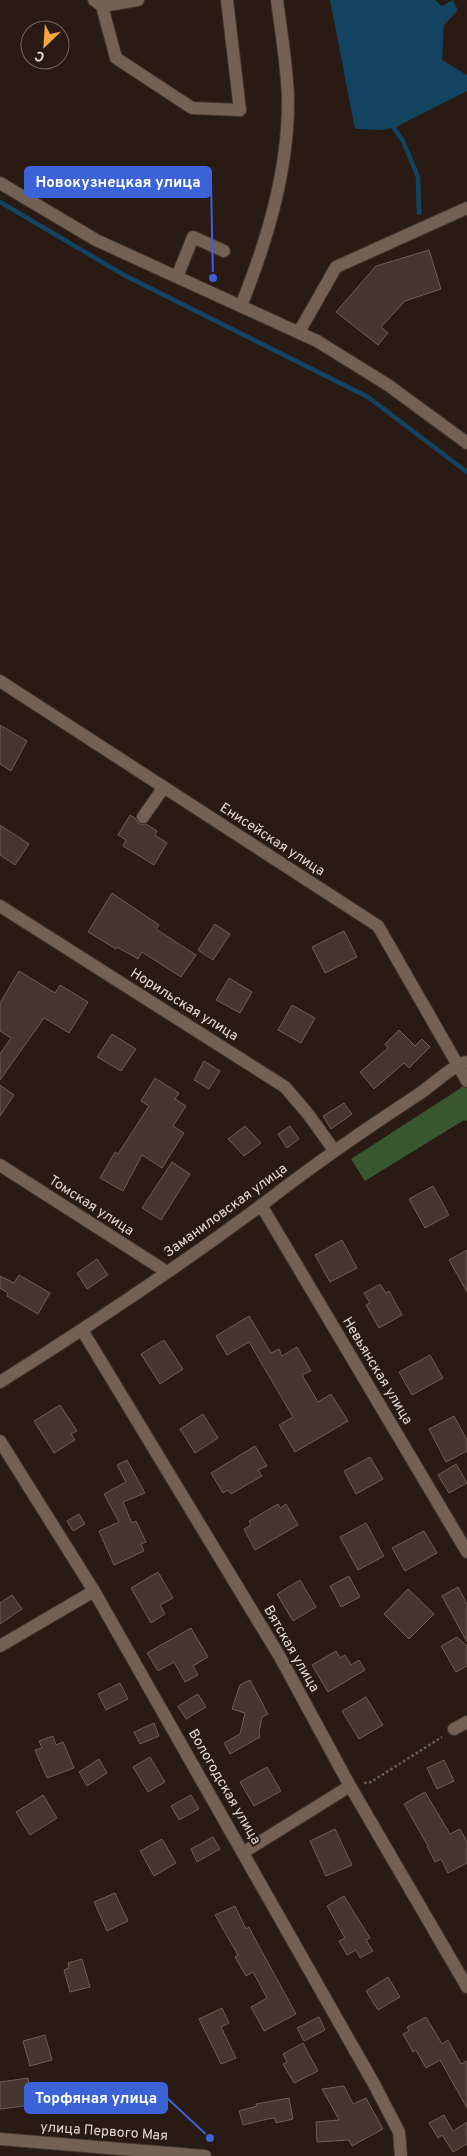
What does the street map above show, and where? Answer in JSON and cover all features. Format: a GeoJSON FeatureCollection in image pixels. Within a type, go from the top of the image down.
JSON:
{"type":"FeatureCollection","features":[{"type":"Feature","properties":{"kind":"street"},"geometry":{"type":"LineString","coordinates":[[138,0],[98,3],[116,58],[192,108],[240,110],[228,0]]}},
{"type":"Feature","properties":{"kind":"street"},"geometry":{"type":"LineString","coordinates":[[241,306],[257,267],[282,176],[288,102],[277,0]]}},
{"type":"Feature","properties":{"kind":"street"},"geometry":{"type":"LineString","coordinates":[[0,183],[96,240],[299,332],[388,385],[467,443]]}},
{"type":"Feature","properties":{"kind":"street"},"geometry":{"type":"LineString","coordinates":[[299,332],[336,267],[467,208]]}},
{"type":"Feature","properties":{"kind":"street"},"geometry":{"type":"LineString","coordinates":[[177,277],[193,237],[224,251]]}},
{"type":"Feature","properties":{"kind":"street","name":"Енисейская улица"},"geometry":{"type":"LineString","coordinates":[[0,681],[378,926],[463,1063],[467,1081]]}},
{"type":"Feature","properties":{"kind":"street"},"geometry":{"type":"LineString","coordinates":[[143,817],[164,787]]}},
{"type":"Feature","properties":{"kind":"street","name":"Норильская улица"},"geometry":{"type":"LineString","coordinates":[[0,906],[285,1086],[334,1150]]}},
{"type":"Feature","properties":{"kind":"street","name":"Заманиловская улица"},"geometry":{"type":"LineString","coordinates":[[0,1382],[82,1330],[167,1272],[334,1150],[463,1063]]}},
{"type":"Feature","properties":{"kind":"street","name":"Томская улица"},"geometry":{"type":"LineString","coordinates":[[0,1165],[167,1272]]}},
{"type":"Feature","properties":{"kind":"street","name":"Невьянская улица"},"geometry":{"type":"LineString","coordinates":[[261,1205],[467,1552]]}},
{"type":"Feature","properties":{"kind":"street","name":"Вятская улица"},"geometry":{"type":"LineString","coordinates":[[82,1330],[280,1657],[350,1786],[467,1987]]}},
{"type":"Feature","properties":{"kind":"street","name":"Вологодская улица"},"geometry":{"type":"LineString","coordinates":[[0,1441],[94,1591],[244,1852],[399,2132],[401,2156]]}},
{"type":"Feature","properties":{"kind":"street"},"geometry":{"type":"LineString","coordinates":[[0,1646],[94,1591]]}},
{"type":"Feature","properties":{"kind":"street"},"geometry":{"type":"LineString","coordinates":[[454,1729],[467,1722]]}},
{"type":"Feature","properties":{"kind":"street"},"geometry":{"type":"LineString","coordinates":[[244,1852],[350,1786]]}},
{"type":"Feature","properties":{"kind":"street","name":"улица Первого Мая"},"geometry":{"type":"LineString","coordinates":[[0,2140],[198,2155]]}},
{"type":"Feature","properties":{"kind":"path"},"geometry":{"type":"LineString","coordinates":[[350,1786],[371,1782],[454,1729]]}},
{"type":"Feature","properties":{"kind":"green space"},"geometry":{"type":"Polygon","coordinates":[[[467,1084],[467,1121],[464,1120],[365,1181],[351,1159],[467,1084]]]}},
{"type":"Feature","properties":{"kind":"water"},"geometry":{"type":"Polygon","coordinates":[[[330,0],[435,0],[442,6],[453,0],[458,10],[444,25],[442,60],[467,75],[467,91],[396,127],[383,130],[355,129],[330,0]]]}},
{"type":"Feature","properties":{"kind":"building"},"geometry":{"type":"Polygon","coordinates":[[[429,250],[441,289],[405,301],[381,327],[388,333],[378,345],[336,312],[376,266],[429,250]]]}},
{"type":"Feature","properties":{"kind":"building"},"geometry":{"type":"Polygon","coordinates":[[[0,725],[27,741],[11,771],[0,764],[0,725]]]}},
{"type":"Feature","properties":{"kind":"building"},"geometry":{"type":"Polygon","coordinates":[[[130,815],[139,824],[146,824],[157,831],[155,835],[167,843],[154,865],[123,846],[126,840],[118,835],[130,815]]]}},
{"type":"Feature","properties":{"kind":"building"},"geometry":{"type":"Polygon","coordinates":[[[0,825],[29,844],[15,865],[0,855],[0,825]]]}},
{"type":"Feature","properties":{"kind":"building"},"geometry":{"type":"Polygon","coordinates":[[[112,893],[159,925],[156,929],[196,955],[181,977],[142,952],[138,959],[117,947],[116,949],[88,932],[112,893]]]}},
{"type":"Feature","properties":{"kind":"building"},"geometry":{"type":"Polygon","coordinates":[[[215,924],[230,934],[213,960],[198,950],[215,924]]]}},
{"type":"Feature","properties":{"kind":"building"},"geometry":{"type":"Polygon","coordinates":[[[344,931],[357,957],[325,973],[312,947],[344,931]]]}},
{"type":"Feature","properties":{"kind":"building"},"geometry":{"type":"Polygon","coordinates":[[[19,971],[55,993],[60,985],[88,1002],[69,1033],[44,1018],[0,1080],[0,1054],[11,1038],[0,1031],[0,1003],[19,971]]]}},
{"type":"Feature","properties":{"kind":"building"},"geometry":{"type":"Polygon","coordinates":[[[229,978],[252,992],[240,1013],[216,1000],[229,978]]]}},
{"type":"Feature","properties":{"kind":"building"},"geometry":{"type":"Polygon","coordinates":[[[292,1005],[315,1018],[301,1043],[278,1030],[292,1005]]]}},
{"type":"Feature","properties":{"kind":"building"},"geometry":{"type":"Polygon","coordinates":[[[399,1030],[415,1046],[422,1039],[430,1047],[409,1068],[404,1063],[374,1089],[360,1072],[388,1048],[385,1044],[399,1030]]]}},
{"type":"Feature","properties":{"kind":"building"},"geometry":{"type":"Polygon","coordinates":[[[112,1034],[136,1049],[121,1071],[97,1057],[112,1034]]]}},
{"type":"Feature","properties":{"kind":"building"},"geometry":{"type":"Polygon","coordinates":[[[204,1061],[220,1071],[209,1089],[194,1080],[204,1061]]]}},
{"type":"Feature","properties":{"kind":"building"},"geometry":{"type":"Polygon","coordinates":[[[155,1078],[179,1093],[175,1099],[186,1106],[173,1126],[184,1133],[162,1168],[142,1155],[123,1191],[100,1178],[115,1152],[118,1154],[149,1106],[141,1101],[155,1078]]]}},
{"type":"Feature","properties":{"kind":"building"},"geometry":{"type":"Polygon","coordinates":[[[0,1085],[14,1095],[0,1116],[0,1085]]]}},
{"type":"Feature","properties":{"kind":"building"},"geometry":{"type":"Polygon","coordinates":[[[344,1103],[352,1114],[331,1129],[323,1116],[344,1103]]]}},
{"type":"Feature","properties":{"kind":"building"},"geometry":{"type":"Polygon","coordinates":[[[245,1126],[261,1143],[244,1156],[228,1139],[245,1126]]]}},
{"type":"Feature","properties":{"kind":"building"},"geometry":{"type":"Polygon","coordinates":[[[290,1126],[299,1139],[287,1148],[278,1134],[290,1126]]]}},
{"type":"Feature","properties":{"kind":"building"},"geometry":{"type":"Polygon","coordinates":[[[172,1162],[190,1174],[161,1220],[142,1208],[172,1162]]]}},
{"type":"Feature","properties":{"kind":"building"},"geometry":{"type":"Polygon","coordinates":[[[433,1186],[449,1215],[425,1228],[409,1199],[433,1186]]]}},
{"type":"Feature","properties":{"kind":"building"},"geometry":{"type":"Polygon","coordinates":[[[342,1240],[357,1268],[330,1282],[315,1255],[342,1240]]]}},
{"type":"Feature","properties":{"kind":"building"},"geometry":{"type":"Polygon","coordinates":[[[467,1250],[467,1292],[449,1260],[467,1250]]]}},
{"type":"Feature","properties":{"kind":"building"},"geometry":{"type":"Polygon","coordinates":[[[97,1259],[108,1275],[87,1289],[77,1273],[97,1259]]]}},
{"type":"Feature","properties":{"kind":"building"},"geometry":{"type":"Polygon","coordinates":[[[19,1275],[50,1293],[38,1314],[7,1296],[8,1293],[0,1288],[0,1276],[14,1283],[19,1275]]]}},
{"type":"Feature","properties":{"kind":"building"},"geometry":{"type":"Polygon","coordinates":[[[380,1284],[386,1293],[389,1291],[402,1315],[379,1328],[366,1305],[370,1303],[364,1293],[380,1284]]]}},
{"type":"Feature","properties":{"kind":"building"},"geometry":{"type":"Polygon","coordinates":[[[249,1316],[271,1353],[279,1349],[282,1356],[297,1347],[311,1371],[302,1375],[318,1402],[331,1394],[348,1421],[295,1452],[279,1425],[293,1417],[249,1342],[227,1355],[216,1336],[249,1316]]]}},
{"type":"Feature","properties":{"kind":"building"},"geometry":{"type":"Polygon","coordinates":[[[164,1340],[183,1369],[160,1384],[141,1354],[164,1340]]]}},
{"type":"Feature","properties":{"kind":"building"},"geometry":{"type":"Polygon","coordinates":[[[430,1355],[443,1378],[412,1395],[399,1372],[430,1355]]]}},
{"type":"Feature","properties":{"kind":"building"},"geometry":{"type":"Polygon","coordinates":[[[60,1405],[77,1431],[71,1434],[75,1440],[54,1453],[34,1421],[60,1405]]]}},
{"type":"Feature","properties":{"kind":"building"},"geometry":{"type":"Polygon","coordinates":[[[203,1414],[218,1438],[195,1453],[180,1429],[203,1414]]]}},
{"type":"Feature","properties":{"kind":"building"},"geometry":{"type":"Polygon","coordinates":[[[454,1416],[467,1440],[467,1451],[446,1462],[429,1429],[454,1416]]]}},
{"type":"Feature","properties":{"kind":"building"},"geometry":{"type":"Polygon","coordinates":[[[255,1446],[267,1466],[258,1470],[262,1476],[231,1494],[228,1490],[223,1493],[211,1473],[255,1446]]]}},
{"type":"Feature","properties":{"kind":"building"},"geometry":{"type":"Polygon","coordinates":[[[370,1457],[383,1479],[356,1494],[344,1471],[370,1457]]]}},
{"type":"Feature","properties":{"kind":"building"},"geometry":{"type":"Polygon","coordinates":[[[127,1460],[145,1493],[123,1502],[132,1523],[136,1521],[146,1542],[141,1544],[144,1551],[114,1565],[99,1531],[119,1522],[104,1494],[126,1482],[117,1465],[127,1460]]]}},
{"type":"Feature","properties":{"kind":"building"},"geometry":{"type":"Polygon","coordinates":[[[456,1464],[467,1483],[449,1493],[438,1475],[456,1464]]]}},
{"type":"Feature","properties":{"kind":"building"},"geometry":{"type":"Polygon","coordinates":[[[278,1504],[280,1508],[286,1504],[298,1525],[255,1550],[244,1529],[251,1525],[249,1521],[278,1504]]]}},
{"type":"Feature","properties":{"kind":"building"},"geometry":{"type":"Polygon","coordinates":[[[79,1514],[85,1524],[73,1531],[67,1521],[79,1514]]]}},
{"type":"Feature","properties":{"kind":"building"},"geometry":{"type":"Polygon","coordinates":[[[366,1523],[384,1556],[358,1570],[340,1537],[366,1523]]]}},
{"type":"Feature","properties":{"kind":"building"},"geometry":{"type":"Polygon","coordinates":[[[424,1531],[437,1553],[405,1571],[392,1548],[424,1531]]]}},
{"type":"Feature","properties":{"kind":"building"},"geometry":{"type":"Polygon","coordinates":[[[158,1572],[173,1598],[160,1605],[165,1614],[151,1623],[131,1588],[158,1572]]]}},
{"type":"Feature","properties":{"kind":"building"},"geometry":{"type":"Polygon","coordinates":[[[349,1576],[360,1597],[341,1607],[330,1586],[349,1576]]]}},
{"type":"Feature","properties":{"kind":"building"},"geometry":{"type":"Polygon","coordinates":[[[300,1580],[316,1607],[293,1621],[277,1594],[300,1580]]]}},
{"type":"Feature","properties":{"kind":"building"},"geometry":{"type":"Polygon","coordinates":[[[458,1587],[467,1604],[467,1642],[442,1596],[458,1587]]]}},
{"type":"Feature","properties":{"kind":"building"},"geometry":{"type":"Polygon","coordinates":[[[408,1589],[434,1614],[409,1639],[384,1614],[408,1589]]]}},
{"type":"Feature","properties":{"kind":"building"},"geometry":{"type":"Polygon","coordinates":[[[12,1595],[22,1609],[0,1624],[0,1603],[12,1595]]]}},
{"type":"Feature","properties":{"kind":"building"},"geometry":{"type":"Polygon","coordinates":[[[191,1628],[208,1657],[193,1666],[198,1675],[185,1682],[174,1662],[158,1671],[147,1653],[191,1628]]]}},
{"type":"Feature","properties":{"kind":"building"},"geometry":{"type":"Polygon","coordinates":[[[457,1637],[467,1646],[467,1666],[456,1672],[441,1646],[457,1637]]]}},
{"type":"Feature","properties":{"kind":"building"},"geometry":{"type":"Polygon","coordinates":[[[336,1651],[340,1658],[345,1655],[351,1665],[359,1660],[365,1670],[328,1692],[312,1665],[336,1651]]]}},
{"type":"Feature","properties":{"kind":"building"},"geometry":{"type":"Polygon","coordinates":[[[250,1680],[268,1714],[262,1717],[260,1737],[230,1754],[224,1743],[240,1734],[245,1713],[232,1709],[240,1685],[250,1680]]]}},
{"type":"Feature","properties":{"kind":"building"},"geometry":{"type":"Polygon","coordinates":[[[120,1683],[128,1699],[106,1710],[98,1694],[120,1683]]]}},
{"type":"Feature","properties":{"kind":"building"},"geometry":{"type":"Polygon","coordinates":[[[198,1694],[206,1707],[186,1719],[178,1706],[198,1694]]]}},
{"type":"Feature","properties":{"kind":"building"},"geometry":{"type":"Polygon","coordinates":[[[366,1697],[383,1725],[359,1739],[342,1711],[366,1697]]]}},
{"type":"Feature","properties":{"kind":"building"},"geometry":{"type":"Polygon","coordinates":[[[154,1723],[159,1736],[140,1744],[134,1732],[154,1723]]]}},
{"type":"Feature","properties":{"kind":"building"},"geometry":{"type":"Polygon","coordinates":[[[53,1736],[56,1745],[63,1742],[74,1768],[47,1778],[35,1750],[42,1748],[39,1741],[53,1736]]]}},
{"type":"Feature","properties":{"kind":"building"},"geometry":{"type":"Polygon","coordinates":[[[150,1757],[165,1782],[148,1792],[133,1767],[150,1757]]]}},
{"type":"Feature","properties":{"kind":"building"},"geometry":{"type":"Polygon","coordinates":[[[99,1759],[107,1773],[87,1786],[79,1772],[99,1759]]]}},
{"type":"Feature","properties":{"kind":"building"},"geometry":{"type":"Polygon","coordinates":[[[444,1760],[454,1781],[437,1789],[427,1768],[444,1760]]]}},
{"type":"Feature","properties":{"kind":"building"},"geometry":{"type":"Polygon","coordinates":[[[267,1767],[281,1791],[254,1806],[240,1782],[267,1767]]]}},
{"type":"Feature","properties":{"kind":"building"},"geometry":{"type":"Polygon","coordinates":[[[425,1792],[450,1834],[460,1829],[467,1842],[467,1863],[448,1873],[441,1859],[435,1862],[404,1804],[425,1792]]]}},
{"type":"Feature","properties":{"kind":"building"},"geometry":{"type":"Polygon","coordinates":[[[43,1795],[57,1818],[30,1835],[16,1812],[43,1795]]]}},
{"type":"Feature","properties":{"kind":"building"},"geometry":{"type":"Polygon","coordinates":[[[191,1795],[199,1809],[179,1820],[171,1806],[191,1795]]]}},
{"type":"Feature","properties":{"kind":"building"},"geometry":{"type":"Polygon","coordinates":[[[335,1829],[352,1865],[326,1876],[310,1841],[335,1829]]]}},
{"type":"Feature","properties":{"kind":"building"},"geometry":{"type":"Polygon","coordinates":[[[213,1837],[220,1849],[197,1862],[191,1849],[213,1837]]]}},
{"type":"Feature","properties":{"kind":"building"},"geometry":{"type":"Polygon","coordinates":[[[162,1839],[176,1863],[154,1876],[140,1851],[162,1839]]]}},
{"type":"Feature","properties":{"kind":"building"},"geometry":{"type":"Polygon","coordinates":[[[115,1893],[128,1921],[107,1931],[94,1902],[115,1893]]]}},
{"type":"Feature","properties":{"kind":"building"},"geometry":{"type":"Polygon","coordinates":[[[344,1896],[370,1938],[366,1940],[373,1951],[360,1958],[356,1950],[347,1955],[339,1941],[345,1938],[327,1906],[344,1896]]]}},
{"type":"Feature","properties":{"kind":"building"},"geometry":{"type":"Polygon","coordinates":[[[235,1906],[246,1929],[249,1927],[296,2014],[264,2031],[251,2007],[267,1998],[253,1972],[246,1976],[235,1957],[238,1955],[215,1915],[235,1906]]]}},
{"type":"Feature","properties":{"kind":"building"},"geometry":{"type":"Polygon","coordinates":[[[82,1959],[90,1987],[70,1992],[64,1970],[69,1968],[68,1963],[82,1959]]]}},
{"type":"Feature","properties":{"kind":"building"},"geometry":{"type":"Polygon","coordinates":[[[388,1977],[400,1997],[378,2010],[366,1991],[388,1977]]]}},
{"type":"Feature","properties":{"kind":"building"},"geometry":{"type":"Polygon","coordinates":[[[222,2008],[229,2023],[221,2027],[236,2058],[221,2064],[199,2019],[222,2008]]]}},
{"type":"Feature","properties":{"kind":"building"},"geometry":{"type":"Polygon","coordinates":[[[319,2017],[325,2030],[304,2041],[297,2028],[319,2017]]]}},
{"type":"Feature","properties":{"kind":"building"},"geometry":{"type":"Polygon","coordinates":[[[426,2017],[442,2044],[448,2040],[461,2064],[467,2061],[467,2108],[440,2060],[426,2068],[416,2050],[413,2052],[403,2034],[409,2031],[407,2027],[426,2017]]]}},
{"type":"Feature","properties":{"kind":"building"},"geometry":{"type":"Polygon","coordinates":[[[45,2035],[52,2060],[30,2066],[23,2041],[45,2035]]]}},
{"type":"Feature","properties":{"kind":"building"},"geometry":{"type":"Polygon","coordinates":[[[303,2043],[318,2071],[294,2083],[283,2064],[287,2062],[283,2054],[303,2043]]]}},
{"type":"Feature","properties":{"kind":"building"},"geometry":{"type":"Polygon","coordinates":[[[28,2078],[32,2105],[0,2109],[0,2082],[28,2078]]]}},
{"type":"Feature","properties":{"kind":"building"},"geometry":{"type":"Polygon","coordinates":[[[344,2086],[353,2104],[366,2098],[383,2129],[352,2146],[349,2140],[317,2142],[316,2122],[339,2120],[322,2089],[344,2086]]]}},
{"type":"Feature","properties":{"kind":"building"},"geometry":{"type":"Polygon","coordinates":[[[289,2098],[293,2119],[276,2123],[275,2118],[243,2125],[239,2111],[257,2106],[256,2104],[289,2098]]]}},
{"type":"Feature","properties":{"kind":"building"},"geometry":{"type":"Polygon","coordinates":[[[444,2115],[453,2131],[467,2122],[467,2144],[453,2152],[442,2135],[438,2138],[429,2123],[444,2115]]]}},
{"type":"Feature","properties":{"kind":"waterway"},"geometry":{"type":"LineString","coordinates":[[391,124],[403,141],[418,177],[419,213]]}},
{"type":"Feature","properties":{"kind":"waterway"},"geometry":{"type":"LineString","coordinates":[[0,202],[124,275],[368,397],[467,472]]}},
{"type":"Feature","properties":{"kind":"place","name":"Новокузнецкая улица"},"geometry":{"type":"Point","coordinates":[213,278]}},
{"type":"Feature","properties":{"kind":"place","name":"Торфяная улица"},"geometry":{"type":"Point","coordinates":[210,2138]}}]}
